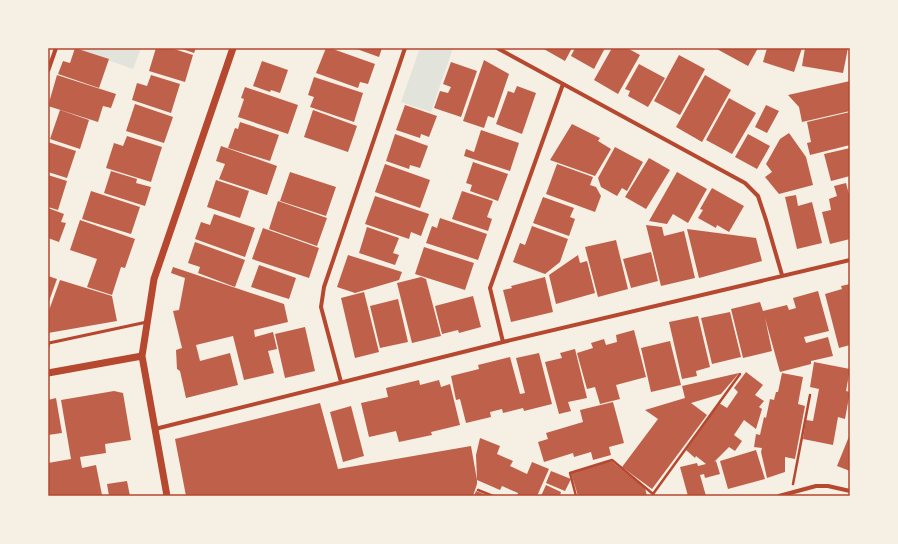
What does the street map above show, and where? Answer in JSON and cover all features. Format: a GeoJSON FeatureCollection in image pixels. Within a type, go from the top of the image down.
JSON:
{"type":"FeatureCollection","features":[{"type":"Feature","properties":{"kind":"street"},"geometry":{"type":"LineString","coordinates":[[48,71],[56,48]]}},
{"type":"Feature","properties":{"kind":"street"},"geometry":{"type":"LineString","coordinates":[[167,496],[142,356],[147,322],[154,279],[158,266],[233,48]]}},
{"type":"Feature","properties":{"kind":"street"},"geometry":{"type":"LineString","coordinates":[[341,382],[321,307],[324,287],[405,48]]}},
{"type":"Feature","properties":{"kind":"street"},"geometry":{"type":"LineString","coordinates":[[497,48],[745,183],[758,196],[782,275]]}},
{"type":"Feature","properties":{"kind":"street"},"geometry":{"type":"LineString","coordinates":[[503,342],[490,288],[563,84]]}},
{"type":"Feature","properties":{"kind":"street"},"geometry":{"type":"LineString","coordinates":[[154,429],[503,342],[850,260]]}},
{"type":"Feature","properties":{"kind":"street"},"geometry":{"type":"LineString","coordinates":[[48,372],[142,356]]}},
{"type":"Feature","properties":{"kind":"street"},"geometry":{"type":"LineString","coordinates":[[780,496],[816,486],[828,486],[850,491]]}},
{"type":"Feature","properties":{"kind":"lane"},"geometry":{"type":"LineString","coordinates":[[48,347],[49,343],[147,322]]}},
{"type":"Feature","properties":{"kind":"path"},"geometry":{"type":"LineString","coordinates":[[576,496],[570,473],[612,460],[653,495],[740,374]]}},
{"type":"Feature","properties":{"kind":"path"},"geometry":{"type":"LineString","coordinates":[[793,492],[793,482],[810,395]]}},
{"type":"Feature","properties":{"kind":"path"},"geometry":{"type":"LineString","coordinates":[[478,490],[493,496]]}},
{"type":"Feature","properties":{"kind":"shaded area"},"geometry":{"type":"Polygon","coordinates":[[[74,48],[141,48],[133,69],[74,48]]]}},
{"type":"Feature","properties":{"kind":"shaded area"},"geometry":{"type":"Polygon","coordinates":[[[420,48],[453,48],[431,112],[401,102],[420,48]]]}},
{"type":"Feature","properties":{"kind":"building"},"geometry":{"type":"Polygon","coordinates":[[[75,48],[109,59],[99,88],[58,74],[63,61],[70,63],[75,48]]]}},
{"type":"Feature","properties":{"kind":"building"},"geometry":{"type":"Polygon","coordinates":[[[156,48],[171,48],[193,55],[185,82],[149,71],[156,48]]]}},
{"type":"Feature","properties":{"kind":"building"},"geometry":{"type":"Polygon","coordinates":[[[179,48],[196,48],[194,53],[179,48]]]}},
{"type":"Feature","properties":{"kind":"building"},"geometry":{"type":"Polygon","coordinates":[[[326,48],[330,48],[375,64],[368,84],[360,82],[358,88],[316,73],[326,48]]]}},
{"type":"Feature","properties":{"kind":"building"},"geometry":{"type":"Polygon","coordinates":[[[354,48],[382,48],[379,57],[354,48]]]}},
{"type":"Feature","properties":{"kind":"building"},"geometry":{"type":"Polygon","coordinates":[[[542,48],[572,48],[565,61],[542,48]]]}},
{"type":"Feature","properties":{"kind":"building"},"geometry":{"type":"Polygon","coordinates":[[[575,48],[605,48],[594,69],[571,56],[575,48]]]}},
{"type":"Feature","properties":{"kind":"building"},"geometry":{"type":"Polygon","coordinates":[[[612,48],[627,48],[640,55],[618,94],[594,80],[612,48]]]}},
{"type":"Feature","properties":{"kind":"building"},"geometry":{"type":"Polygon","coordinates":[[[715,48],[758,48],[748,66],[715,48]]]}},
{"type":"Feature","properties":{"kind":"building"},"geometry":{"type":"Polygon","coordinates":[[[767,48],[802,48],[794,72],[763,62],[767,48]]]}},
{"type":"Feature","properties":{"kind":"building"},"geometry":{"type":"Polygon","coordinates":[[[805,48],[848,48],[843,73],[802,66],[805,48]]]}},
{"type":"Feature","properties":{"kind":"building"},"geometry":{"type":"Polygon","coordinates":[[[679,55],[705,69],[680,115],[654,101],[679,55]]]}},
{"type":"Feature","properties":{"kind":"building"},"geometry":{"type":"Polygon","coordinates":[[[484,60],[509,74],[494,118],[488,116],[484,128],[463,121],[484,60]]]}},
{"type":"Feature","properties":{"kind":"building"},"geometry":{"type":"Polygon","coordinates":[[[262,61],[288,70],[280,93],[271,90],[270,92],[253,86],[262,61]]]}},
{"type":"Feature","properties":{"kind":"building"},"geometry":{"type":"Polygon","coordinates":[[[451,62],[477,71],[461,117],[434,108],[440,91],[448,93],[451,87],[443,84],[451,62]]]}},
{"type":"Feature","properties":{"kind":"building"},"geometry":{"type":"Polygon","coordinates":[[[639,64],[665,78],[648,107],[628,96],[630,91],[625,89],[639,64]]]}},
{"type":"Feature","properties":{"kind":"building"},"geometry":{"type":"Polygon","coordinates":[[[57,75],[116,94],[111,108],[103,106],[98,122],[48,106],[57,75]]]}},
{"type":"Feature","properties":{"kind":"building"},"geometry":{"type":"Polygon","coordinates":[[[151,75],[180,84],[171,113],[132,100],[137,83],[147,86],[151,75]]]}},
{"type":"Feature","properties":{"kind":"building"},"geometry":{"type":"Polygon","coordinates":[[[705,75],[731,90],[702,142],[676,127],[705,75]]]}},
{"type":"Feature","properties":{"kind":"building"},"geometry":{"type":"Polygon","coordinates":[[[314,77],[363,93],[354,122],[310,107],[314,97],[308,95],[314,77]]]}},
{"type":"Feature","properties":{"kind":"building"},"geometry":{"type":"Polygon","coordinates":[[[850,81],[850,111],[802,122],[799,107],[788,95],[850,81]]]}},
{"type":"Feature","properties":{"kind":"building"},"geometry":{"type":"Polygon","coordinates":[[[517,86],[536,93],[522,134],[496,124],[508,91],[514,93],[517,86]]]}},
{"type":"Feature","properties":{"kind":"building"},"geometry":{"type":"Polygon","coordinates":[[[245,87],[298,105],[288,134],[238,117],[244,99],[241,98],[245,87]]]}},
{"type":"Feature","properties":{"kind":"building"},"geometry":{"type":"Polygon","coordinates":[[[729,98],[756,113],[732,154],[706,140],[729,98]]]}},
{"type":"Feature","properties":{"kind":"building"},"geometry":{"type":"Polygon","coordinates":[[[135,104],[173,117],[164,143],[126,131],[135,104]]]}},
{"type":"Feature","properties":{"kind":"building"},"geometry":{"type":"Polygon","coordinates":[[[405,105],[437,116],[429,137],[421,134],[420,138],[396,130],[405,105]]]}},
{"type":"Feature","properties":{"kind":"building"},"geometry":{"type":"Polygon","coordinates":[[[766,105],[779,111],[767,133],[755,127],[766,105]]]}},
{"type":"Feature","properties":{"kind":"building"},"geometry":{"type":"Polygon","coordinates":[[[60,110],[89,120],[80,149],[50,139],[60,110]]]}},
{"type":"Feature","properties":{"kind":"building"},"geometry":{"type":"Polygon","coordinates":[[[313,110],[357,126],[348,152],[304,137],[313,110]]]}},
{"type":"Feature","properties":{"kind":"building"},"geometry":{"type":"Polygon","coordinates":[[[850,112],[850,145],[810,155],[807,143],[811,142],[807,122],[850,112]]]}},
{"type":"Feature","properties":{"kind":"building"},"geometry":{"type":"Polygon","coordinates":[[[240,122],[279,135],[270,161],[228,148],[235,128],[238,129],[240,122]]]}},
{"type":"Feature","properties":{"kind":"building"},"geometry":{"type":"Polygon","coordinates":[[[572,124],[600,138],[598,141],[611,149],[595,176],[550,160],[572,124]]]}},
{"type":"Feature","properties":{"kind":"building"},"geometry":{"type":"Polygon","coordinates":[[[481,130],[519,143],[510,171],[464,156],[466,149],[474,152],[481,130]]]}},
{"type":"Feature","properties":{"kind":"building"},"geometry":{"type":"Polygon","coordinates":[[[789,133],[806,157],[813,185],[779,194],[765,177],[772,172],[766,164],[780,139],[789,133]]]}},
{"type":"Feature","properties":{"kind":"building"},"geometry":{"type":"Polygon","coordinates":[[[395,134],[428,146],[420,168],[410,165],[409,169],[386,161],[395,134]]]}},
{"type":"Feature","properties":{"kind":"building"},"geometry":{"type":"Polygon","coordinates":[[[748,134],[770,146],[757,169],[735,157],[748,134]]]}},
{"type":"Feature","properties":{"kind":"building"},"geometry":{"type":"Polygon","coordinates":[[[127,136],[162,147],[151,182],[106,168],[114,143],[123,146],[127,136]]]}},
{"type":"Feature","properties":{"kind":"building"},"geometry":{"type":"Polygon","coordinates":[[[48,142],[76,151],[67,178],[48,172],[48,142]]]}},
{"type":"Feature","properties":{"kind":"building"},"geometry":{"type":"Polygon","coordinates":[[[221,146],[277,166],[267,195],[219,179],[225,164],[216,161],[221,146]]]}},
{"type":"Feature","properties":{"kind":"building"},"geometry":{"type":"Polygon","coordinates":[[[615,147],[643,162],[627,191],[622,188],[617,196],[601,187],[598,178],[615,147]]]}},
{"type":"Feature","properties":{"kind":"building"},"geometry":{"type":"Polygon","coordinates":[[[850,148],[850,176],[831,181],[824,154],[850,148]]]}},
{"type":"Feature","properties":{"kind":"building"},"geometry":{"type":"Polygon","coordinates":[[[649,158],[670,170],[646,209],[625,197],[649,158]]]}},
{"type":"Feature","properties":{"kind":"building"},"geometry":{"type":"Polygon","coordinates":[[[473,162],[508,174],[498,201],[470,191],[472,185],[466,183],[473,162]]]}},
{"type":"Feature","properties":{"kind":"building"},"geometry":{"type":"Polygon","coordinates":[[[385,164],[430,180],[420,208],[375,192],[385,164]]]}},
{"type":"Feature","properties":{"kind":"building"},"geometry":{"type":"Polygon","coordinates":[[[557,164],[593,177],[590,185],[596,187],[601,196],[595,212],[546,194],[557,164]]]}},
{"type":"Feature","properties":{"kind":"building"},"geometry":{"type":"Polygon","coordinates":[[[111,171],[137,179],[136,183],[151,187],[145,206],[104,193],[111,171]]]}},
{"type":"Feature","properties":{"kind":"building"},"geometry":{"type":"Polygon","coordinates":[[[290,172],[336,187],[326,216],[280,201],[290,172]]]}},
{"type":"Feature","properties":{"kind":"building"},"geometry":{"type":"Polygon","coordinates":[[[677,172],[707,189],[688,223],[673,214],[667,224],[649,221],[677,172]]]}},
{"type":"Feature","properties":{"kind":"building"},"geometry":{"type":"Polygon","coordinates":[[[48,175],[67,181],[58,210],[48,207],[48,175]]]}},
{"type":"Feature","properties":{"kind":"building"},"geometry":{"type":"Polygon","coordinates":[[[216,180],[249,191],[240,218],[207,207],[216,180]]]}},
{"type":"Feature","properties":{"kind":"building"},"geometry":{"type":"Polygon","coordinates":[[[846,183],[850,198],[850,239],[830,244],[822,212],[831,210],[829,199],[837,196],[834,186],[846,183]]]}},
{"type":"Feature","properties":{"kind":"building"},"geometry":{"type":"Polygon","coordinates":[[[712,188],[744,206],[729,232],[717,225],[716,228],[698,218],[703,210],[700,209],[712,188]]]}},
{"type":"Feature","properties":{"kind":"building"},"geometry":{"type":"Polygon","coordinates":[[[91,191],[140,207],[131,234],[82,219],[91,191]]]}},
{"type":"Feature","properties":{"kind":"building"},"geometry":{"type":"Polygon","coordinates":[[[462,191],[493,201],[487,217],[492,219],[488,231],[452,219],[462,191]]]}},
{"type":"Feature","properties":{"kind":"building"},"geometry":{"type":"Polygon","coordinates":[[[796,195],[798,206],[812,202],[822,243],[797,249],[785,197],[796,195]]]}},
{"type":"Feature","properties":{"kind":"building"},"geometry":{"type":"Polygon","coordinates":[[[375,196],[429,214],[421,236],[411,232],[409,239],[365,224],[375,196]]]}},
{"type":"Feature","properties":{"kind":"building"},"geometry":{"type":"Polygon","coordinates":[[[543,197],[574,208],[570,217],[575,219],[569,236],[533,223],[543,197]]]}},
{"type":"Feature","properties":{"kind":"building"},"geometry":{"type":"Polygon","coordinates":[[[278,201],[327,218],[317,246],[269,229],[278,201]]]}},
{"type":"Feature","properties":{"kind":"building"},"geometry":{"type":"Polygon","coordinates":[[[48,208],[64,214],[61,222],[66,223],[59,242],[48,238],[48,208]]]}},
{"type":"Feature","properties":{"kind":"building"},"geometry":{"type":"Polygon","coordinates":[[[214,214],[255,228],[245,257],[195,239],[201,222],[210,225],[214,214]]]}},
{"type":"Feature","properties":{"kind":"building"},"geometry":{"type":"Polygon","coordinates":[[[440,218],[487,234],[478,260],[426,243],[432,226],[437,228],[440,218]]]}},
{"type":"Feature","properties":{"kind":"building"},"geometry":{"type":"Polygon","coordinates":[[[80,220],[135,239],[125,268],[121,267],[112,295],[87,287],[97,259],[70,250],[80,220]]]}},
{"type":"Feature","properties":{"kind":"building"},"geometry":{"type":"Polygon","coordinates":[[[646,225],[662,227],[664,236],[684,231],[695,278],[661,286],[646,225]]]}},
{"type":"Feature","properties":{"kind":"building"},"geometry":{"type":"Polygon","coordinates":[[[532,226],[568,239],[560,262],[545,274],[513,262],[520,243],[525,245],[532,226]]]}},
{"type":"Feature","properties":{"kind":"building"},"geometry":{"type":"Polygon","coordinates":[[[367,227],[399,238],[393,253],[399,255],[395,265],[359,253],[367,227]]]}},
{"type":"Feature","properties":{"kind":"building"},"geometry":{"type":"Polygon","coordinates":[[[263,228],[319,248],[309,278],[252,259],[263,228]]]}},
{"type":"Feature","properties":{"kind":"building"},"geometry":{"type":"Polygon","coordinates":[[[687,229],[756,238],[762,261],[699,278],[687,229]]]}},
{"type":"Feature","properties":{"kind":"building"},"geometry":{"type":"Polygon","coordinates":[[[616,240],[628,289],[598,297],[585,247],[616,240]]]}},
{"type":"Feature","properties":{"kind":"building"},"geometry":{"type":"Polygon","coordinates":[[[195,242],[245,260],[235,287],[198,273],[200,267],[188,263],[195,242]]]}},
{"type":"Feature","properties":{"kind":"building"},"geometry":{"type":"Polygon","coordinates":[[[424,247],[474,263],[465,290],[415,274],[424,247]]]}},
{"type":"Feature","properties":{"kind":"building"},"geometry":{"type":"Polygon","coordinates":[[[651,252],[658,281],[631,288],[623,259],[651,252]]]}},
{"type":"Feature","properties":{"kind":"building"},"geometry":{"type":"Polygon","coordinates":[[[348,255],[402,272],[399,280],[355,293],[337,287],[348,255]]]}},
{"type":"Feature","properties":{"kind":"building"},"geometry":{"type":"Polygon","coordinates":[[[578,255],[580,263],[587,261],[595,293],[556,304],[549,275],[578,255]]]}},
{"type":"Feature","properties":{"kind":"building"},"geometry":{"type":"Polygon","coordinates":[[[259,265],[296,278],[289,299],[251,287],[259,265]]]}},
{"type":"Feature","properties":{"kind":"building"},"geometry":{"type":"Polygon","coordinates":[[[173,267],[284,304],[288,322],[254,330],[255,337],[273,332],[277,349],[268,351],[274,373],[244,380],[233,336],[196,345],[200,361],[230,353],[238,385],[186,398],[180,371],[177,369],[176,350],[182,348],[173,311],[179,310],[185,278],[171,273],[173,267]]]}},
{"type":"Feature","properties":{"kind":"building"},"geometry":{"type":"Polygon","coordinates":[[[48,276],[57,279],[48,304],[48,276]]]}},
{"type":"Feature","properties":{"kind":"building"},"geometry":{"type":"Polygon","coordinates":[[[421,277],[426,279],[441,336],[412,343],[397,283],[421,277]]]}},
{"type":"Feature","properties":{"kind":"building"},"geometry":{"type":"Polygon","coordinates":[[[545,277],[553,312],[511,322],[503,290],[512,288],[511,286],[545,277]]]}},
{"type":"Feature","properties":{"kind":"building"},"geometry":{"type":"Polygon","coordinates":[[[60,280],[112,296],[117,321],[48,333],[48,313],[60,280]]]}},
{"type":"Feature","properties":{"kind":"building"},"geometry":{"type":"Polygon","coordinates":[[[850,284],[850,345],[839,348],[825,294],[842,289],[841,286],[850,284]]]}},
{"type":"Feature","properties":{"kind":"building"},"geometry":{"type":"Polygon","coordinates":[[[818,291],[829,331],[804,337],[806,343],[828,337],[833,356],[811,361],[811,364],[780,372],[765,318],[772,351],[743,358],[731,309],[760,302],[763,311],[787,305],[789,310],[796,308],[793,298],[818,291]]]}},
{"type":"Feature","properties":{"kind":"building"},"geometry":{"type":"Polygon","coordinates":[[[364,292],[379,352],[355,358],[341,298],[364,292]]]}},
{"type":"Feature","properties":{"kind":"building"},"geometry":{"type":"Polygon","coordinates":[[[473,296],[481,327],[459,333],[458,330],[442,334],[435,306],[473,296]]]}},
{"type":"Feature","properties":{"kind":"building"},"geometry":{"type":"Polygon","coordinates":[[[398,299],[408,342],[380,348],[370,306],[398,299]]]}},
{"type":"Feature","properties":{"kind":"building"},"geometry":{"type":"Polygon","coordinates":[[[730,312],[741,357],[712,364],[701,318],[730,312]]]}},
{"type":"Feature","properties":{"kind":"building"},"geometry":{"type":"Polygon","coordinates":[[[698,316],[710,367],[696,371],[697,376],[682,379],[669,322],[698,316]]]}},
{"type":"Feature","properties":{"kind":"building"},"geometry":{"type":"Polygon","coordinates":[[[305,327],[315,371],[285,378],[275,334],[305,327]]]}},
{"type":"Feature","properties":{"kind":"building"},"geometry":{"type":"Polygon","coordinates":[[[634,330],[646,377],[616,385],[620,399],[600,404],[595,387],[587,389],[577,353],[593,348],[591,343],[604,339],[606,345],[617,342],[616,335],[634,330]]]}},
{"type":"Feature","properties":{"kind":"building"},"geometry":{"type":"Polygon","coordinates":[[[670,341],[681,385],[651,392],[641,348],[670,341]]]}},
{"type":"Feature","properties":{"kind":"building"},"geometry":{"type":"Polygon","coordinates":[[[575,349],[587,398],[568,402],[571,411],[559,414],[545,362],[562,358],[560,353],[575,349]]]}},
{"type":"Feature","properties":{"kind":"building"},"geometry":{"type":"Polygon","coordinates":[[[539,353],[552,404],[524,411],[523,408],[503,413],[502,409],[490,412],[491,417],[466,423],[460,399],[456,400],[451,376],[479,369],[478,365],[510,357],[520,394],[525,393],[516,358],[539,353]]]}},
{"type":"Feature","properties":{"kind":"building"},"geometry":{"type":"Polygon","coordinates":[[[814,362],[850,369],[846,391],[850,392],[845,419],[838,417],[833,445],[803,439],[806,420],[813,421],[819,389],[810,387],[814,362]]]}},
{"type":"Feature","properties":{"kind":"building"},"geometry":{"type":"Polygon","coordinates":[[[746,372],[763,385],[755,395],[764,401],[759,407],[762,409],[756,429],[744,420],[734,435],[742,441],[735,451],[729,447],[714,462],[716,461],[720,474],[705,478],[704,474],[700,475],[706,496],[688,496],[680,467],[697,463],[698,466],[706,464],[696,456],[695,458],[686,450],[719,403],[727,408],[738,392],[734,388],[746,372]]]}},
{"type":"Feature","properties":{"kind":"building"},"geometry":{"type":"Polygon","coordinates":[[[739,373],[721,394],[691,403],[707,415],[652,489],[622,467],[658,419],[645,410],[685,398],[682,386],[739,373]]]}},
{"type":"Feature","properties":{"kind":"building"},"geometry":{"type":"Polygon","coordinates":[[[782,373],[803,377],[798,404],[805,406],[795,459],[785,457],[785,472],[767,478],[761,452],[762,448],[754,447],[756,434],[760,435],[764,417],[766,418],[770,399],[774,400],[776,392],[778,392],[782,373]]]}},
{"type":"Feature","properties":{"kind":"building"},"geometry":{"type":"Polygon","coordinates":[[[419,380],[420,385],[439,380],[441,387],[450,384],[460,425],[431,432],[432,435],[399,442],[396,431],[369,437],[361,403],[388,397],[386,388],[419,380]]]}},
{"type":"Feature","properties":{"kind":"building"},"geometry":{"type":"Polygon","coordinates":[[[114,391],[123,393],[131,440],[105,444],[106,453],[80,457],[82,468],[96,465],[102,495],[48,496],[48,463],[71,459],[61,400],[114,391]]]}},
{"type":"Feature","properties":{"kind":"building"},"geometry":{"type":"Polygon","coordinates":[[[56,398],[62,433],[48,435],[48,400],[56,398]]]}},
{"type":"Feature","properties":{"kind":"building"},"geometry":{"type":"Polygon","coordinates":[[[613,402],[624,443],[609,447],[611,455],[593,460],[591,452],[574,457],[573,453],[544,462],[538,442],[548,439],[546,433],[583,422],[580,410],[613,402]]]}},
{"type":"Feature","properties":{"kind":"building"},"geometry":{"type":"Polygon","coordinates":[[[320,403],[338,469],[471,446],[477,480],[473,496],[186,496],[175,439],[320,403]]]}},
{"type":"Feature","properties":{"kind":"building"},"geometry":{"type":"Polygon","coordinates":[[[351,406],[364,456],[343,462],[330,412],[351,406]]]}},
{"type":"Feature","properties":{"kind":"building"},"geometry":{"type":"Polygon","coordinates":[[[850,434],[850,471],[837,466],[850,434]]]}},
{"type":"Feature","properties":{"kind":"building"},"geometry":{"type":"Polygon","coordinates":[[[480,438],[500,446],[497,454],[513,461],[510,466],[527,474],[532,462],[549,469],[537,496],[517,496],[518,493],[502,486],[500,490],[477,480],[476,455],[480,438]]]}},
{"type":"Feature","properties":{"kind":"building"},"geometry":{"type":"Polygon","coordinates":[[[756,450],[765,479],[728,489],[720,461],[756,450]]]}},
{"type":"Feature","properties":{"kind":"building"},"geometry":{"type":"Polygon","coordinates":[[[611,461],[645,488],[647,496],[578,496],[571,473],[611,461]]]}},
{"type":"Feature","properties":{"kind":"building"},"geometry":{"type":"Polygon","coordinates":[[[551,471],[571,479],[565,491],[546,483],[551,471]]]}},
{"type":"Feature","properties":{"kind":"building"},"geometry":{"type":"Polygon","coordinates":[[[127,481],[130,496],[109,496],[107,484],[127,481]]]}},
{"type":"Feature","properties":{"kind":"building"},"geometry":{"type":"Polygon","coordinates":[[[546,485],[561,492],[560,496],[541,496],[546,485]]]}},
{"type":"Feature","properties":{"kind":"building"},"geometry":{"type":"Polygon","coordinates":[[[476,491],[489,496],[474,496],[476,491]]]}}]}
